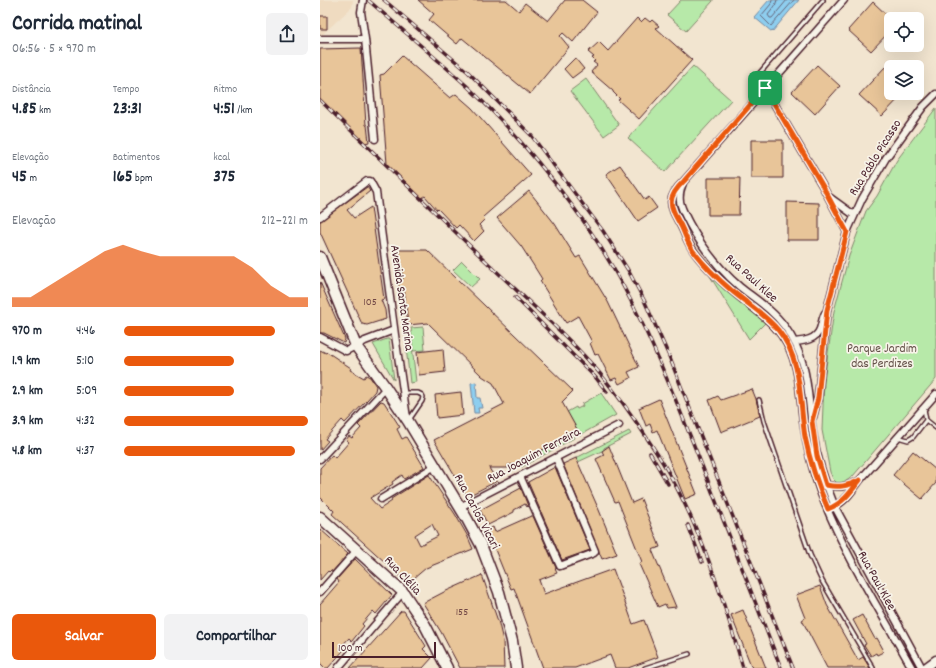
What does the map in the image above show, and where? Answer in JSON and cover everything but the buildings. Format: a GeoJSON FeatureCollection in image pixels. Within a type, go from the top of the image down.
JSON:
{"type":"FeatureCollection","features":[{"type":"Feature","properties":{"kind":"main road","name":"Rua Carlos Vicari"},"geometry":{"type":"LineString","coordinates":[[320,256],[356,346],[408,421],[481,545],[499,592],[512,641],[516,668]]}},
{"type":"Feature","properties":{"kind":"main road","name":"Rua Clélia"},"geometry":{"type":"LineString","coordinates":[[320,517],[403,592],[425,625],[447,668]]}},
{"type":"Feature","properties":{"kind":"street"},"geometry":{"type":"LineString","coordinates":[[363,0],[361,12],[375,139]]}},
{"type":"Feature","properties":{"kind":"street"},"geometry":{"type":"LineString","coordinates":[[684,181],[844,0]]}},
{"type":"Feature","properties":{"kind":"street"},"geometry":{"type":"LineString","coordinates":[[320,39],[365,39]]}},
{"type":"Feature","properties":{"kind":"street"},"geometry":{"type":"LineString","coordinates":[[765,88],[828,196],[847,232]]}},
{"type":"Feature","properties":{"kind":"street","name":"Rua Pablo Picasso"},"geometry":{"type":"LineString","coordinates":[[812,421],[818,398],[827,310],[847,232],[854,215],[870,186],[904,132],[923,106],[936,94]]}},
{"type":"Feature","properties":{"kind":"street","name":"Avenida Santa Marina"},"geometry":{"type":"LineString","coordinates":[[320,217],[367,181],[370,181],[376,192],[394,330],[408,421]]}},
{"type":"Feature","properties":{"kind":"street","name":"Rua Paul Klee"},"geometry":{"type":"LineString","coordinates":[[684,181],[679,197],[680,203],[696,236],[712,259],[739,286],[774,314],[785,326],[802,357],[817,456],[826,485],[835,506],[924,668]]}},
{"type":"Feature","properties":{"kind":"street","name":"Rua Paul Klee"},"geometry":{"type":"LineString","coordinates":[[684,181],[674,192],[671,204],[674,214],[693,250],[720,279],[778,329],[794,356],[805,438],[819,490],[850,557],[912,668]]}},
{"type":"Feature","properties":{"kind":"street"},"geometry":{"type":"LineString","coordinates":[[828,196],[854,215]]}},
{"type":"Feature","properties":{"kind":"street","name":"Rua Pablo Picasso"},"geometry":{"type":"LineString","coordinates":[[794,342],[809,340],[815,336],[820,330],[823,316],[827,310]]}},
{"type":"Feature","properties":{"kind":"street"},"geometry":{"type":"LineString","coordinates":[[320,337],[346,351],[365,341],[394,330]]}},
{"type":"Feature","properties":{"kind":"street"},"geometry":{"type":"LineString","coordinates":[[320,459],[386,388]]}},
{"type":"Feature","properties":{"kind":"street"},"geometry":{"type":"LineString","coordinates":[[828,509],[843,501],[850,494],[860,480],[936,394]]}},
{"type":"Feature","properties":{"kind":"street","name":"Rua Joaquim Ferreira"},"geometry":{"type":"LineString","coordinates":[[460,507],[619,424]]}},
{"type":"Feature","properties":{"kind":"street"},"geometry":{"type":"LineString","coordinates":[[520,476],[560,566],[595,552],[556,458]]}},
{"type":"Feature","properties":{"kind":"street"},"geometry":{"type":"LineString","coordinates":[[381,499],[435,466]]}},
{"type":"Feature","properties":{"kind":"street"},"geometry":{"type":"LineString","coordinates":[[826,485],[835,487],[844,486],[860,480]]}},
{"type":"Feature","properties":{"kind":"street"},"geometry":{"type":"LineString","coordinates":[[320,592],[358,550]]}},
{"type":"Feature","properties":{"kind":"street"},"geometry":{"type":"LineString","coordinates":[[338,668],[403,592]]}},
{"type":"Feature","properties":{"kind":"street"},"geometry":{"type":"LineString","coordinates":[[924,668],[936,660]]}},
{"type":"Feature","properties":{"kind":"lane"},"geometry":{"type":"LineString","coordinates":[[758,75],[823,0]]}},
{"type":"Feature","properties":{"kind":"lane"},"geometry":{"type":"LineString","coordinates":[[404,393],[418,393],[423,397],[422,401],[408,421]]}},
{"type":"Feature","properties":{"kind":"lane"},"geometry":{"type":"LineString","coordinates":[[759,400],[769,436],[810,555],[822,581],[873,668]]}},
{"type":"Feature","properties":{"kind":"lane"},"geometry":{"type":"LineString","coordinates":[[924,409],[926,420],[936,428]]}},
{"type":"Feature","properties":{"kind":"lane"},"geometry":{"type":"LineString","coordinates":[[898,437],[908,440],[913,437],[926,420]]}},
{"type":"Feature","properties":{"kind":"lane"},"geometry":{"type":"LineString","coordinates":[[645,668],[688,654]]}},
{"type":"Feature","properties":{"kind":"shaded area"},"geometry":{"type":"Polygon","coordinates":[[[320,0],[353,0],[352,7],[323,34],[320,34],[320,0]]]}},
{"type":"Feature","properties":{"kind":"green space"},"geometry":{"type":"Polygon","coordinates":[[[681,0],[713,1],[686,31],[667,15],[681,0]]]}},
{"type":"Feature","properties":{"kind":"green space"},"geometry":{"type":"Polygon","coordinates":[[[693,66],[731,100],[665,172],[628,138],[693,66]]]}},
{"type":"Feature","properties":{"kind":"green space"},"geometry":{"type":"Polygon","coordinates":[[[586,79],[619,125],[604,136],[570,91],[586,79]]]}},
{"type":"Feature","properties":{"kind":"green space","name":"Parque Jardim das Perdizes"},"geometry":{"type":"Polygon","coordinates":[[[936,108],[936,379],[853,476],[845,482],[837,483],[833,479],[830,472],[822,430],[824,381],[834,311],[849,256],[866,211],[877,196],[897,160],[936,108]]]}},
{"type":"Feature","properties":{"kind":"green space"},"geometry":{"type":"Polygon","coordinates":[[[462,261],[480,279],[471,287],[453,270],[462,261]]]}},
{"type":"Feature","properties":{"kind":"green space"},"geometry":{"type":"Polygon","coordinates":[[[705,268],[765,323],[749,339],[705,268]]]}},
{"type":"Feature","properties":{"kind":"green space"},"geometry":{"type":"Polygon","coordinates":[[[423,327],[425,350],[413,351],[411,328],[423,327]]]}},
{"type":"Feature","properties":{"kind":"green space"},"geometry":{"type":"Polygon","coordinates":[[[389,339],[394,380],[373,344],[389,339]]]}},
{"type":"Feature","properties":{"kind":"green space"},"geometry":{"type":"Polygon","coordinates":[[[412,346],[416,382],[410,383],[406,347],[412,346]]]}},
{"type":"Feature","properties":{"kind":"green space"},"geometry":{"type":"Polygon","coordinates":[[[601,393],[616,415],[580,435],[567,412],[576,407],[577,409],[583,406],[582,404],[601,393]]]}},
{"type":"Feature","properties":{"kind":"green space"},"geometry":{"type":"Polygon","coordinates":[[[629,431],[631,434],[604,448],[604,450],[578,462],[576,458],[629,431]]]}},
{"type":"Feature","properties":{"kind":"green space"},"geometry":{"type":"Polygon","coordinates":[[[572,434],[574,438],[522,467],[519,462],[572,434]]]}},
{"type":"Feature","properties":{"kind":"water"},"geometry":{"type":"Polygon","coordinates":[[[769,0],[799,0],[772,32],[754,17],[769,0]]]}},
{"type":"Feature","properties":{"kind":"water"},"geometry":{"type":"Polygon","coordinates":[[[476,382],[477,398],[480,398],[482,408],[478,408],[479,413],[474,413],[471,383],[476,382]]]}},
{"type":"Feature","properties":{"kind":"railway"},"geometry":{"type":"LineString","coordinates":[[368,0],[456,76],[497,115],[549,176],[594,237],[629,297],[645,329],[673,393],[781,668]]}},
{"type":"Feature","properties":{"kind":"railway"},"geometry":{"type":"LineString","coordinates":[[384,0],[468,72],[531,135],[603,231],[628,270],[644,300],[669,356],[793,668]]}},
{"type":"Feature","properties":{"kind":"railway"},"geometry":{"type":"LineString","coordinates":[[320,100],[449,226],[565,336],[598,372],[618,397],[663,463],[688,511],[719,589],[743,668]]}},
{"type":"Feature","properties":{"kind":"railway"},"geometry":{"type":"LineString","coordinates":[[515,297],[596,378],[607,392]]}},
{"type":"Feature","properties":{"kind":"railway"},"geometry":{"type":"LineString","coordinates":[[650,453],[668,484]]}},
{"type":"Feature","properties":{"kind":"railway"},"geometry":{"type":"LineString","coordinates":[[688,525],[702,562]]}},
{"type":"Feature","properties":{"kind":"route"},"geometry":{"type":"LineString","coordinates":[[765,88],[822,185],[847,232],[827,310],[818,398],[812,421],[817,456],[826,485],[835,487],[848,486],[860,480],[850,494],[839,505],[828,509],[819,490],[805,438],[794,356],[778,329],[731,290],[707,267],[693,250],[674,214],[671,204],[671,198],[675,189],[684,181],[765,88]]}}]}
